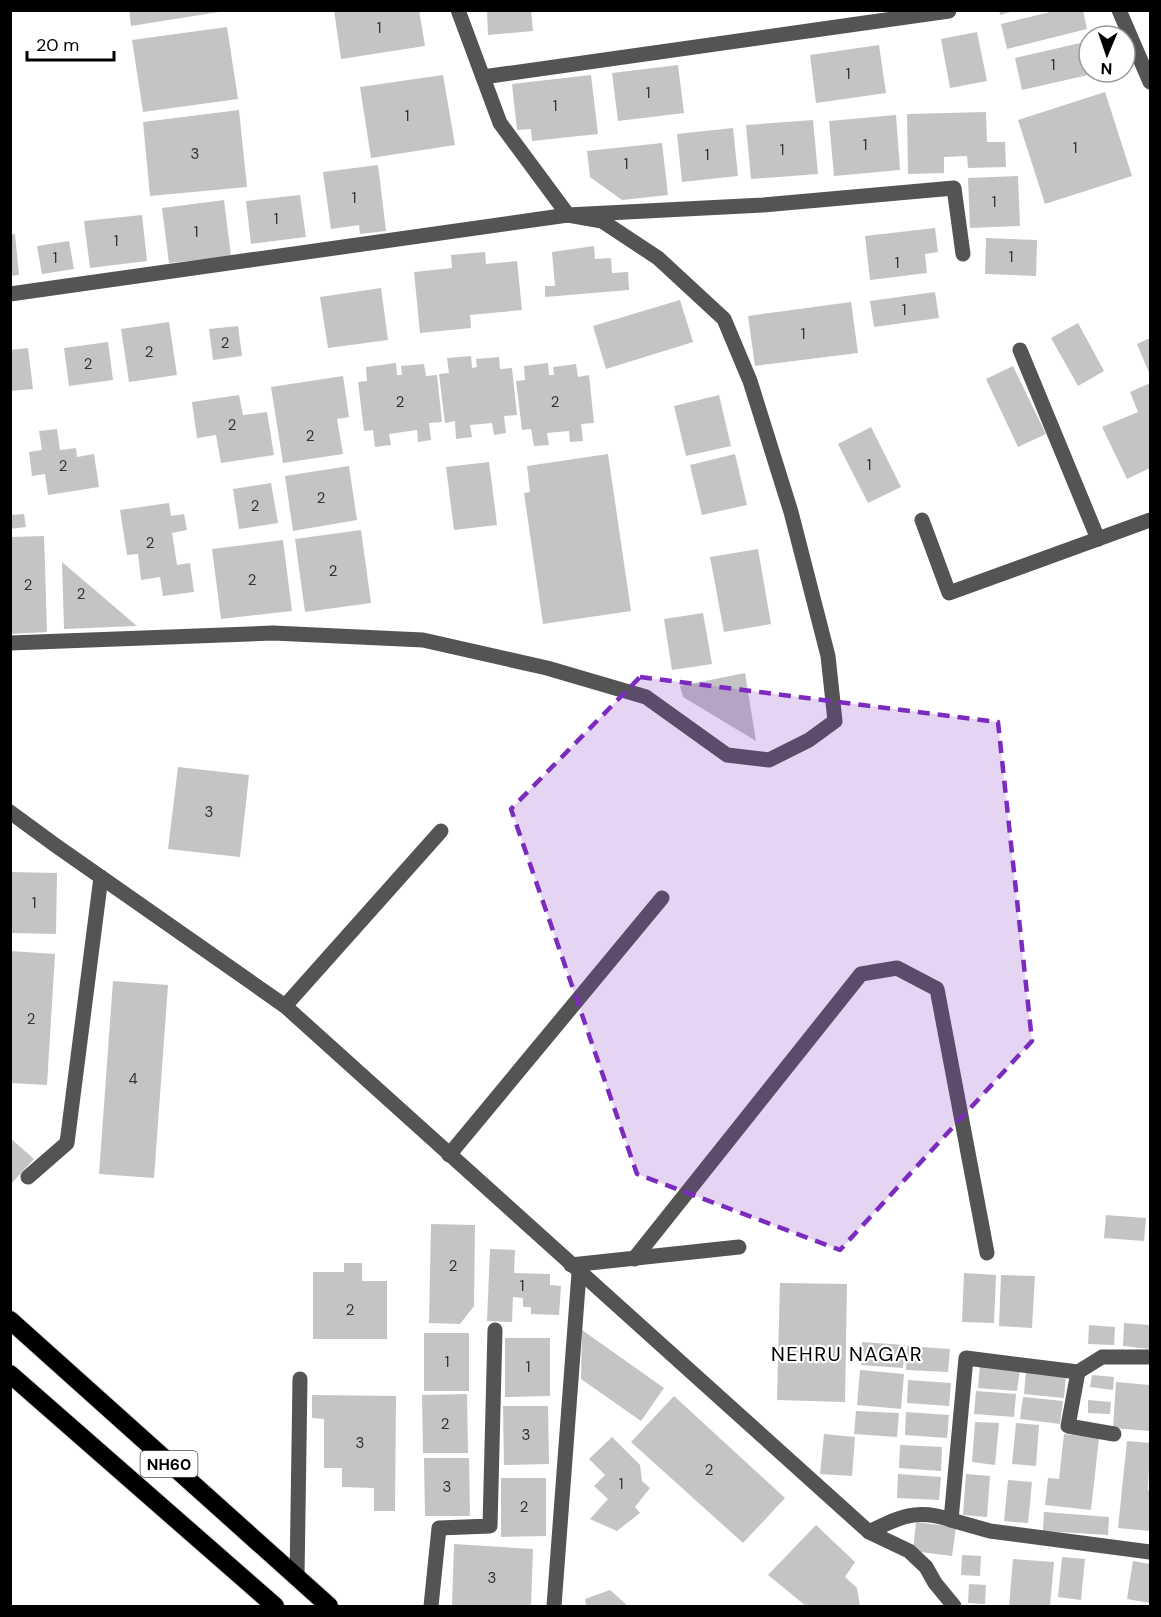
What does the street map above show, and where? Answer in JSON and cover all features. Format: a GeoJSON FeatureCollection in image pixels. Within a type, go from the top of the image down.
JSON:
{"type":"FeatureCollection","features":[{"type":"Feature","properties":{"kind":"highway","name":"NH60"},"geometry":{"type":"LineString","coordinates":[[10,1320],[329,1606]]}},
{"type":"Feature","properties":{"kind":"highway","name":"NH60"},"geometry":{"type":"LineString","coordinates":[[10,1374],[275,1606]]}},
{"type":"Feature","properties":{"kind":"street"},"geometry":{"type":"LineString","coordinates":[[10,643],[273,633],[423,640],[547,668],[646,698],[727,755],[769,760],[809,740],[835,721],[828,656],[791,512],[750,381],[724,319],[658,258],[602,221],[568,215],[500,123],[458,10]]}},
{"type":"Feature","properties":{"kind":"street"},"geometry":{"type":"LineString","coordinates":[[1119,10],[1150,82]]}},
{"type":"Feature","properties":{"kind":"street"},"geometry":{"type":"LineString","coordinates":[[483,77],[949,11]]}},
{"type":"Feature","properties":{"kind":"street"},"geometry":{"type":"LineString","coordinates":[[10,294],[568,215],[763,205],[954,188],[963,254]]}},
{"type":"Feature","properties":{"kind":"street"},"geometry":{"type":"LineString","coordinates":[[1020,350],[1098,539]]}},
{"type":"Feature","properties":{"kind":"street"},"geometry":{"type":"LineString","coordinates":[[922,520],[949,593],[1150,520]]}},
{"type":"Feature","properties":{"kind":"street"},"geometry":{"type":"LineString","coordinates":[[10,812],[285,1006],[869,1532],[909,1551],[926,1567],[935,1584],[954,1606]]}},
{"type":"Feature","properties":{"kind":"street"},"geometry":{"type":"LineString","coordinates":[[285,1006],[441,831]]}},
{"type":"Feature","properties":{"kind":"street"},"geometry":{"type":"LineString","coordinates":[[28,1177],[67,1143],[100,877]]}},
{"type":"Feature","properties":{"kind":"street"},"geometry":{"type":"LineString","coordinates":[[449,1155],[662,898]]}},
{"type":"Feature","properties":{"kind":"street"},"geometry":{"type":"LineString","coordinates":[[634,1259],[861,974],[897,968],[937,989],[987,1253]]}},
{"type":"Feature","properties":{"kind":"street"},"geometry":{"type":"LineString","coordinates":[[575,1269],[634,1259],[739,1247]]}},
{"type":"Feature","properties":{"kind":"street"},"geometry":{"type":"LineString","coordinates":[[554,1606],[575,1269]]}},
{"type":"Feature","properties":{"kind":"street"},"geometry":{"type":"LineString","coordinates":[[430,1606],[439,1528],[490,1526],[495,1330]]}},
{"type":"Feature","properties":{"kind":"street"},"geometry":{"type":"LineString","coordinates":[[951,1520],[966,1358],[1078,1372],[1102,1358],[1150,1357]]}},
{"type":"Feature","properties":{"kind":"street"},"geometry":{"type":"LineString","coordinates":[[1078,1372],[1068,1426],[1114,1434]]}},
{"type":"Feature","properties":{"kind":"street"},"geometry":{"type":"LineString","coordinates":[[297,1578],[300,1379]]}},
{"type":"Feature","properties":{"kind":"street"},"geometry":{"type":"LineString","coordinates":[[869,1532],[898,1517],[933,1514],[990,1531],[1150,1552]]}},
{"type":"Feature","properties":{"kind":"highlighted area"},"geometry":{"type":"Polygon","coordinates":[[[640,677],[998,722],[1032,1041],[840,1250],[637,1174],[511,809],[640,677]]]}},
{"type":"Feature","properties":{"kind":"building"},"geometry":{"type":"Polygon","coordinates":[[[129,10],[219,10],[219,12],[131,26],[129,10]]]}},
{"type":"Feature","properties":{"kind":"building"},"geometry":{"type":"Polygon","coordinates":[[[334,10],[419,10],[425,46],[341,59],[334,10]]]}},
{"type":"Feature","properties":{"kind":"building"},"geometry":{"type":"Polygon","coordinates":[[[487,10],[531,10],[533,31],[488,35],[487,10]]]}},
{"type":"Feature","properties":{"kind":"building"},"geometry":{"type":"Polygon","coordinates":[[[999,10],[1014,10],[1014,11],[1000,15],[999,10]]]}},
{"type":"Feature","properties":{"kind":"building"},"geometry":{"type":"Polygon","coordinates":[[[1058,10],[1083,10],[1086,24],[1077,24],[1077,32],[1007,49],[1001,24],[1058,10]]]}},
{"type":"Feature","properties":{"kind":"building"},"geometry":{"type":"Polygon","coordinates":[[[227,27],[238,99],[143,112],[132,40],[227,27]]]}},
{"type":"Feature","properties":{"kind":"building"},"geometry":{"type":"Polygon","coordinates":[[[977,32],[987,81],[950,88],[941,39],[977,32]]]}},
{"type":"Feature","properties":{"kind":"building"},"geometry":{"type":"Polygon","coordinates":[[[1077,44],[1077,78],[1022,90],[1015,58],[1077,44]]]}},
{"type":"Feature","properties":{"kind":"building"},"geometry":{"type":"Polygon","coordinates":[[[879,45],[886,93],[816,103],[810,55],[879,45]]]}},
{"type":"Feature","properties":{"kind":"building"},"geometry":{"type":"Polygon","coordinates":[[[678,65],[684,113],[618,121],[612,73],[678,65]]]}},
{"type":"Feature","properties":{"kind":"building"},"geometry":{"type":"Polygon","coordinates":[[[443,75],[455,145],[371,158],[360,87],[443,75]]]}},
{"type":"Feature","properties":{"kind":"building"},"geometry":{"type":"Polygon","coordinates":[[[591,75],[598,134],[532,141],[531,129],[517,130],[512,84],[591,75]]]}},
{"type":"Feature","properties":{"kind":"building"},"geometry":{"type":"Polygon","coordinates":[[[1105,92],[1132,176],[1045,204],[1018,120],[1105,92]]]}},
{"type":"Feature","properties":{"kind":"building"},"geometry":{"type":"Polygon","coordinates":[[[239,110],[247,187],[150,196],[143,122],[239,110]]]}},
{"type":"Feature","properties":{"kind":"building"},"geometry":{"type":"Polygon","coordinates":[[[986,112],[987,142],[1005,142],[1006,167],[968,168],[967,156],[944,157],[944,173],[908,174],[907,114],[986,112]]]}},
{"type":"Feature","properties":{"kind":"building"},"geometry":{"type":"Polygon","coordinates":[[[896,115],[900,170],[834,176],[829,121],[896,115]]]}},
{"type":"Feature","properties":{"kind":"building"},"geometry":{"type":"Polygon","coordinates":[[[813,120],[818,174],[751,179],[746,125],[813,120]]]}},
{"type":"Feature","properties":{"kind":"building"},"geometry":{"type":"Polygon","coordinates":[[[733,128],[738,176],[682,182],[677,134],[733,128]]]}},
{"type":"Feature","properties":{"kind":"building"},"geometry":{"type":"Polygon","coordinates":[[[662,143],[668,195],[622,200],[590,177],[587,151],[662,143]]]}},
{"type":"Feature","properties":{"kind":"building"},"geometry":{"type":"Polygon","coordinates":[[[378,165],[386,231],[360,234],[359,225],[331,229],[323,172],[378,165]]]}},
{"type":"Feature","properties":{"kind":"building"},"geometry":{"type":"Polygon","coordinates":[[[1018,176],[1020,226],[970,228],[968,178],[1018,176]]]}},
{"type":"Feature","properties":{"kind":"building"},"geometry":{"type":"Polygon","coordinates":[[[300,195],[306,237],[251,244],[246,201],[300,195]]]}},
{"type":"Feature","properties":{"kind":"building"},"geometry":{"type":"Polygon","coordinates":[[[224,200],[231,256],[169,263],[162,208],[224,200]]]}},
{"type":"Feature","properties":{"kind":"building"},"geometry":{"type":"Polygon","coordinates":[[[142,215],[147,261],[90,268],[84,221],[142,215]]]}},
{"type":"Feature","properties":{"kind":"building"},"geometry":{"type":"Polygon","coordinates":[[[935,228],[938,252],[925,254],[927,273],[870,280],[865,236],[935,228]]]}},
{"type":"Feature","properties":{"kind":"building"},"geometry":{"type":"Polygon","coordinates":[[[15,234],[19,275],[10,276],[10,235],[15,234]]]}},
{"type":"Feature","properties":{"kind":"building"},"geometry":{"type":"Polygon","coordinates":[[[986,238],[1037,240],[1036,276],[985,274],[986,238]]]}},
{"type":"Feature","properties":{"kind":"building"},"geometry":{"type":"Polygon","coordinates":[[[69,241],[74,269],[42,274],[37,246],[69,241]]]}},
{"type":"Feature","properties":{"kind":"building"},"geometry":{"type":"Polygon","coordinates":[[[594,246],[595,259],[611,258],[612,273],[628,272],[629,290],[545,297],[545,286],[555,286],[552,252],[594,246]]]}},
{"type":"Feature","properties":{"kind":"building"},"geometry":{"type":"Polygon","coordinates":[[[485,252],[486,264],[517,261],[522,310],[470,315],[471,328],[420,333],[414,272],[452,268],[451,255],[485,252]]]}},
{"type":"Feature","properties":{"kind":"building"},"geometry":{"type":"Polygon","coordinates":[[[381,288],[388,340],[328,348],[320,297],[381,288]]]}},
{"type":"Feature","properties":{"kind":"building"},"geometry":{"type":"Polygon","coordinates":[[[935,292],[939,318],[874,327],[870,301],[935,292]]]}},
{"type":"Feature","properties":{"kind":"building"},"geometry":{"type":"Polygon","coordinates":[[[680,300],[693,342],[606,369],[593,326],[680,300]]]}},
{"type":"Feature","properties":{"kind":"building"},"geometry":{"type":"Polygon","coordinates":[[[851,302],[858,353],[755,366],[748,316],[851,302]]]}},
{"type":"Feature","properties":{"kind":"building"},"geometry":{"type":"Polygon","coordinates":[[[169,322],[177,375],[129,382],[121,329],[169,322]]]}},
{"type":"Feature","properties":{"kind":"building"},"geometry":{"type":"Polygon","coordinates":[[[1078,323],[1104,371],[1078,386],[1051,338],[1078,323]]]}},
{"type":"Feature","properties":{"kind":"building"},"geometry":{"type":"Polygon","coordinates":[[[238,326],[242,356],[213,360],[209,329],[238,326]]]}},
{"type":"Feature","properties":{"kind":"building"},"geometry":{"type":"Polygon","coordinates":[[[1150,338],[1150,375],[1137,344],[1150,338]]]}},
{"type":"Feature","properties":{"kind":"building"},"geometry":{"type":"Polygon","coordinates":[[[108,342],[113,380],[69,386],[64,348],[108,342]]]}},
{"type":"Feature","properties":{"kind":"building"},"geometry":{"type":"Polygon","coordinates":[[[28,348],[33,389],[10,391],[10,350],[28,348]]]}},
{"type":"Feature","properties":{"kind":"building"},"geometry":{"type":"Polygon","coordinates":[[[471,356],[472,368],[477,367],[476,359],[499,357],[500,369],[512,368],[517,415],[504,416],[506,433],[494,435],[492,423],[470,425],[472,437],[456,439],[455,421],[445,423],[439,374],[449,373],[447,358],[471,356]]]}},
{"type":"Feature","properties":{"kind":"building"},"geometry":{"type":"Polygon","coordinates":[[[396,363],[397,375],[402,375],[401,366],[424,364],[426,376],[437,375],[442,422],[429,423],[431,440],[418,442],[417,430],[389,434],[391,445],[375,447],[373,430],[364,431],[358,382],[367,381],[366,367],[396,363]]]}},
{"type":"Feature","properties":{"kind":"building"},"geometry":{"type":"Polygon","coordinates":[[[548,363],[549,375],[554,375],[553,367],[576,364],[578,377],[589,375],[594,423],[581,424],[583,441],[570,442],[569,431],[547,433],[549,445],[534,446],[531,429],[522,430],[516,381],[525,380],[524,366],[548,363]]]}},
{"type":"Feature","properties":{"kind":"building"},"geometry":{"type":"Polygon","coordinates":[[[1013,366],[1046,434],[1018,447],[986,379],[1013,366]]]}},
{"type":"Feature","properties":{"kind":"building"},"geometry":{"type":"Polygon","coordinates":[[[343,376],[349,417],[337,419],[343,454],[283,463],[271,387],[343,376]]]}},
{"type":"Feature","properties":{"kind":"building"},"geometry":{"type":"Polygon","coordinates":[[[1150,383],[1150,468],[1127,479],[1102,427],[1138,412],[1130,392],[1150,383]]]}},
{"type":"Feature","properties":{"kind":"building"},"geometry":{"type":"Polygon","coordinates":[[[239,395],[243,415],[267,412],[274,455],[221,463],[216,435],[197,438],[192,402],[239,395]]]}},
{"type":"Feature","properties":{"kind":"building"},"geometry":{"type":"Polygon","coordinates":[[[719,395],[731,446],[686,456],[674,406],[719,395]]]}},
{"type":"Feature","properties":{"kind":"building"},"geometry":{"type":"Polygon","coordinates":[[[871,427],[901,487],[868,503],[838,444],[871,427]]]}},
{"type":"Feature","properties":{"kind":"building"},"geometry":{"type":"Polygon","coordinates":[[[57,429],[60,450],[76,448],[77,457],[94,454],[99,487],[48,495],[45,474],[32,476],[29,452],[42,450],[39,431],[57,429]]]}},
{"type":"Feature","properties":{"kind":"building"},"geometry":{"type":"Polygon","coordinates":[[[608,454],[631,611],[543,624],[524,493],[530,492],[527,466],[608,454]]]}},
{"type":"Feature","properties":{"kind":"building"},"geometry":{"type":"Polygon","coordinates":[[[735,454],[747,505],[702,515],[690,465],[735,454]]]}},
{"type":"Feature","properties":{"kind":"building"},"geometry":{"type":"Polygon","coordinates":[[[489,462],[497,525],[454,530],[446,467],[489,462]]]}},
{"type":"Feature","properties":{"kind":"building"},"geometry":{"type":"Polygon","coordinates":[[[349,466],[357,520],[293,531],[285,476],[349,466]]]}},
{"type":"Feature","properties":{"kind":"building"},"geometry":{"type":"Polygon","coordinates":[[[271,483],[278,523],[239,529],[233,489],[271,483]]]}},
{"type":"Feature","properties":{"kind":"building"},"geometry":{"type":"Polygon","coordinates":[[[169,503],[171,516],[184,514],[187,530],[172,533],[177,565],[190,563],[194,592],[163,596],[160,577],[141,580],[138,554],[127,555],[120,510],[169,503]]]}},
{"type":"Feature","properties":{"kind":"building"},"geometry":{"type":"Polygon","coordinates":[[[24,514],[26,527],[10,529],[10,515],[24,514]]]}},
{"type":"Feature","properties":{"kind":"building"},"geometry":{"type":"Polygon","coordinates":[[[361,530],[371,603],[305,612],[295,539],[361,530]]]}},
{"type":"Feature","properties":{"kind":"building"},"geometry":{"type":"Polygon","coordinates":[[[44,536],[47,632],[10,634],[10,537],[44,536]]]}},
{"type":"Feature","properties":{"kind":"building"},"geometry":{"type":"Polygon","coordinates":[[[283,540],[292,611],[221,619],[212,549],[283,540]]]}},
{"type":"Feature","properties":{"kind":"building"},"geometry":{"type":"Polygon","coordinates":[[[758,549],[771,624],[724,632],[710,557],[758,549]]]}},
{"type":"Feature","properties":{"kind":"building"},"geometry":{"type":"Polygon","coordinates":[[[62,562],[137,626],[64,629],[62,562]]]}},
{"type":"Feature","properties":{"kind":"building"},"geometry":{"type":"Polygon","coordinates":[[[703,613],[712,664],[672,670],[664,619],[703,613]]]}},
{"type":"Feature","properties":{"kind":"building"},"geometry":{"type":"Polygon","coordinates":[[[745,673],[756,741],[683,697],[680,686],[745,673]]]}},
{"type":"Feature","properties":{"kind":"building"},"geometry":{"type":"Polygon","coordinates":[[[178,767],[249,775],[240,857],[168,849],[178,767]]]}},
{"type":"Feature","properties":{"kind":"building"},"geometry":{"type":"Polygon","coordinates":[[[10,872],[57,873],[56,934],[10,933],[10,872]]]}},
{"type":"Feature","properties":{"kind":"building"},"geometry":{"type":"Polygon","coordinates":[[[10,951],[55,954],[47,1085],[10,1083],[10,951]]]}},
{"type":"Feature","properties":{"kind":"building"},"geometry":{"type":"Polygon","coordinates":[[[113,981],[168,985],[154,1178],[99,1174],[113,981]]]}},
{"type":"Feature","properties":{"kind":"building"},"geometry":{"type":"Polygon","coordinates":[[[10,1138],[34,1159],[10,1185],[10,1138]]]}},
{"type":"Feature","properties":{"kind":"building"},"geometry":{"type":"Polygon","coordinates":[[[1106,1215],[1146,1218],[1144,1241],[1104,1238],[1106,1215]]]}},
{"type":"Feature","properties":{"kind":"building"},"geometry":{"type":"Polygon","coordinates":[[[431,1224],[475,1225],[474,1306],[460,1324],[429,1323],[431,1224]]]}},
{"type":"Feature","properties":{"kind":"building"},"geometry":{"type":"Polygon","coordinates":[[[490,1249],[515,1250],[514,1273],[550,1274],[550,1285],[561,1286],[559,1315],[531,1314],[531,1307],[523,1307],[523,1298],[513,1297],[512,1322],[487,1321],[490,1249]]]}},
{"type":"Feature","properties":{"kind":"building"},"geometry":{"type":"Polygon","coordinates":[[[344,1263],[362,1263],[362,1281],[387,1281],[387,1339],[313,1339],[313,1272],[344,1272],[344,1263]]]}},
{"type":"Feature","properties":{"kind":"building"},"geometry":{"type":"Polygon","coordinates":[[[964,1273],[996,1275],[994,1323],[962,1322],[964,1273]]]}},
{"type":"Feature","properties":{"kind":"building"},"geometry":{"type":"Polygon","coordinates":[[[1001,1275],[1035,1276],[1032,1328],[999,1326],[1001,1275]]]}},
{"type":"Feature","properties":{"kind":"building"},"geometry":{"type":"Polygon","coordinates":[[[780,1283],[847,1284],[845,1402],[777,1400],[780,1283]]]}},
{"type":"Feature","properties":{"kind":"building"},"geometry":{"type":"Polygon","coordinates":[[[1124,1323],[1150,1325],[1150,1349],[1123,1346],[1124,1323]]]}},
{"type":"Feature","properties":{"kind":"building"},"geometry":{"type":"Polygon","coordinates":[[[1089,1325],[1115,1327],[1114,1345],[1088,1344],[1089,1325]]]}},
{"type":"Feature","properties":{"kind":"building"},"geometry":{"type":"Polygon","coordinates":[[[582,1330],[664,1388],[641,1421],[581,1379],[582,1330]]]}},
{"type":"Feature","properties":{"kind":"building"},"geometry":{"type":"Polygon","coordinates":[[[424,1333],[469,1333],[469,1391],[424,1391],[424,1333]]]}},
{"type":"Feature","properties":{"kind":"building"},"geometry":{"type":"Polygon","coordinates":[[[505,1338],[550,1338],[550,1396],[505,1397],[505,1338]]]}},
{"type":"Feature","properties":{"kind":"building"},"geometry":{"type":"Polygon","coordinates":[[[862,1342],[905,1345],[903,1368],[861,1365],[862,1342]]]}},
{"type":"Feature","properties":{"kind":"building"},"geometry":{"type":"Polygon","coordinates":[[[907,1346],[950,1349],[948,1372],[906,1370],[907,1346]]]}},
{"type":"Feature","properties":{"kind":"building"},"geometry":{"type":"Polygon","coordinates":[[[980,1365],[1020,1369],[1017,1391],[978,1388],[980,1365]]]}},
{"type":"Feature","properties":{"kind":"building"},"geometry":{"type":"Polygon","coordinates":[[[860,1370],[904,1374],[901,1409],[857,1405],[860,1370]]]}},
{"type":"Feature","properties":{"kind":"building"},"geometry":{"type":"Polygon","coordinates":[[[1026,1371],[1066,1375],[1064,1398],[1024,1394],[1026,1371]]]}},
{"type":"Feature","properties":{"kind":"building"},"geometry":{"type":"Polygon","coordinates":[[[1092,1375],[1114,1377],[1113,1390],[1090,1387],[1092,1375]]]}},
{"type":"Feature","properties":{"kind":"building"},"geometry":{"type":"Polygon","coordinates":[[[908,1380],[951,1383],[949,1406],[907,1403],[908,1380]]]}},
{"type":"Feature","properties":{"kind":"building"},"geometry":{"type":"Polygon","coordinates":[[[1116,1382],[1150,1385],[1150,1431],[1113,1428],[1116,1382]]]}},
{"type":"Feature","properties":{"kind":"building"},"geometry":{"type":"Polygon","coordinates":[[[976,1391],[1016,1394],[1014,1417],[974,1414],[976,1391]]]}},
{"type":"Feature","properties":{"kind":"building"},"geometry":{"type":"Polygon","coordinates":[[[467,1394],[468,1453],[423,1453],[422,1395],[467,1394]]]}},
{"type":"Feature","properties":{"kind":"building"},"geometry":{"type":"Polygon","coordinates":[[[312,1395],[396,1396],[395,1511],[374,1511],[374,1488],[342,1487],[342,1468],[324,1468],[324,1419],[312,1418],[312,1395]]]}},
{"type":"Feature","properties":{"kind":"building"},"geometry":{"type":"Polygon","coordinates":[[[674,1396],[785,1498],[743,1543],[631,1442],[674,1396]]]}},
{"type":"Feature","properties":{"kind":"building"},"geometry":{"type":"Polygon","coordinates":[[[1023,1397],[1063,1401],[1060,1424],[1020,1419],[1023,1397]]]}},
{"type":"Feature","properties":{"kind":"building"},"geometry":{"type":"Polygon","coordinates":[[[1088,1400],[1111,1402],[1110,1414],[1088,1413],[1088,1400]]]}},
{"type":"Feature","properties":{"kind":"building"},"geometry":{"type":"Polygon","coordinates":[[[503,1406],[548,1406],[549,1464],[504,1465],[503,1406]]]}},
{"type":"Feature","properties":{"kind":"building"},"geometry":{"type":"Polygon","coordinates":[[[856,1411],[899,1413],[897,1437],[854,1434],[856,1411]]]}},
{"type":"Feature","properties":{"kind":"building"},"geometry":{"type":"Polygon","coordinates":[[[906,1412],[949,1415],[947,1438],[905,1435],[906,1412]]]}},
{"type":"Feature","properties":{"kind":"building"},"geometry":{"type":"Polygon","coordinates":[[[975,1422],[999,1423],[995,1465],[972,1462],[975,1422]]]}},
{"type":"Feature","properties":{"kind":"building"},"geometry":{"type":"Polygon","coordinates":[[[1016,1423],[1039,1425],[1036,1466],[1012,1464],[1016,1423]]]}},
{"type":"Feature","properties":{"kind":"building"},"geometry":{"type":"Polygon","coordinates":[[[824,1434],[855,1437],[852,1476],[820,1474],[824,1434]]]}},
{"type":"Feature","properties":{"kind":"building"},"geometry":{"type":"Polygon","coordinates":[[[1064,1434],[1099,1438],[1091,1510],[1045,1505],[1048,1478],[1059,1479],[1064,1434]]]}},
{"type":"Feature","properties":{"kind":"building"},"geometry":{"type":"Polygon","coordinates":[[[612,1437],[640,1465],[642,1481],[650,1488],[635,1507],[640,1513],[617,1531],[590,1519],[608,1499],[594,1486],[605,1475],[589,1459],[612,1437]]]}},
{"type":"Feature","properties":{"kind":"building"},"geometry":{"type":"Polygon","coordinates":[[[1127,1441],[1150,1443],[1148,1490],[1150,1490],[1150,1531],[1118,1528],[1127,1441]]]}},
{"type":"Feature","properties":{"kind":"building"},"geometry":{"type":"Polygon","coordinates":[[[900,1445],[942,1447],[941,1471],[899,1468],[900,1445]]]}},
{"type":"Feature","properties":{"kind":"building"},"geometry":{"type":"Polygon","coordinates":[[[424,1458],[469,1458],[470,1516],[425,1516],[424,1458]]]}},
{"type":"Feature","properties":{"kind":"building"},"geometry":{"type":"Polygon","coordinates":[[[898,1474],[941,1477],[939,1500],[897,1498],[898,1474]]]}},
{"type":"Feature","properties":{"kind":"building"},"geometry":{"type":"Polygon","coordinates":[[[966,1474],[990,1476],[987,1517],[963,1515],[966,1474]]]}},
{"type":"Feature","properties":{"kind":"building"},"geometry":{"type":"Polygon","coordinates":[[[501,1478],[546,1478],[546,1536],[501,1537],[501,1478]]]}},
{"type":"Feature","properties":{"kind":"building"},"geometry":{"type":"Polygon","coordinates":[[[1008,1480],[1032,1482],[1028,1523],[1004,1521],[1008,1480]]]}},
{"type":"Feature","properties":{"kind":"building"},"geometry":{"type":"Polygon","coordinates":[[[1044,1512],[1109,1517],[1108,1535],[1043,1531],[1044,1512]]]}},
{"type":"Feature","properties":{"kind":"building"},"geometry":{"type":"Polygon","coordinates":[[[916,1522],[956,1527],[952,1556],[913,1551],[916,1522]]]}},
{"type":"Feature","properties":{"kind":"building"},"geometry":{"type":"Polygon","coordinates":[[[816,1525],[855,1562],[845,1577],[857,1588],[860,1606],[806,1606],[768,1575],[816,1525]]]}},
{"type":"Feature","properties":{"kind":"building"},"geometry":{"type":"Polygon","coordinates":[[[454,1544],[533,1549],[531,1606],[452,1606],[454,1544]]]}},
{"type":"Feature","properties":{"kind":"building"},"geometry":{"type":"Polygon","coordinates":[[[962,1555],[981,1556],[980,1576],[961,1575],[962,1555]]]}},
{"type":"Feature","properties":{"kind":"building"},"geometry":{"type":"Polygon","coordinates":[[[1062,1557],[1085,1559],[1081,1600],[1058,1597],[1062,1557]]]}},
{"type":"Feature","properties":{"kind":"building"},"geometry":{"type":"Polygon","coordinates":[[[1013,1559],[1054,1562],[1050,1606],[1009,1606],[1013,1559]]]}},
{"type":"Feature","properties":{"kind":"building"},"geometry":{"type":"Polygon","coordinates":[[[1133,1561],[1150,1564],[1150,1603],[1127,1599],[1133,1561]]]}},
{"type":"Feature","properties":{"kind":"building"},"geometry":{"type":"Polygon","coordinates":[[[969,1584],[986,1585],[985,1604],[968,1603],[969,1584]]]}},
{"type":"Feature","properties":{"kind":"building"},"geometry":{"type":"Polygon","coordinates":[[[610,1590],[628,1606],[586,1606],[585,1599],[610,1590]]]}},
{"type":"Feature","properties":{"kind":"district","name":"NEHRU NAGAR"},"geometry":{"type":"Point","coordinates":[847,1354]}}]}
